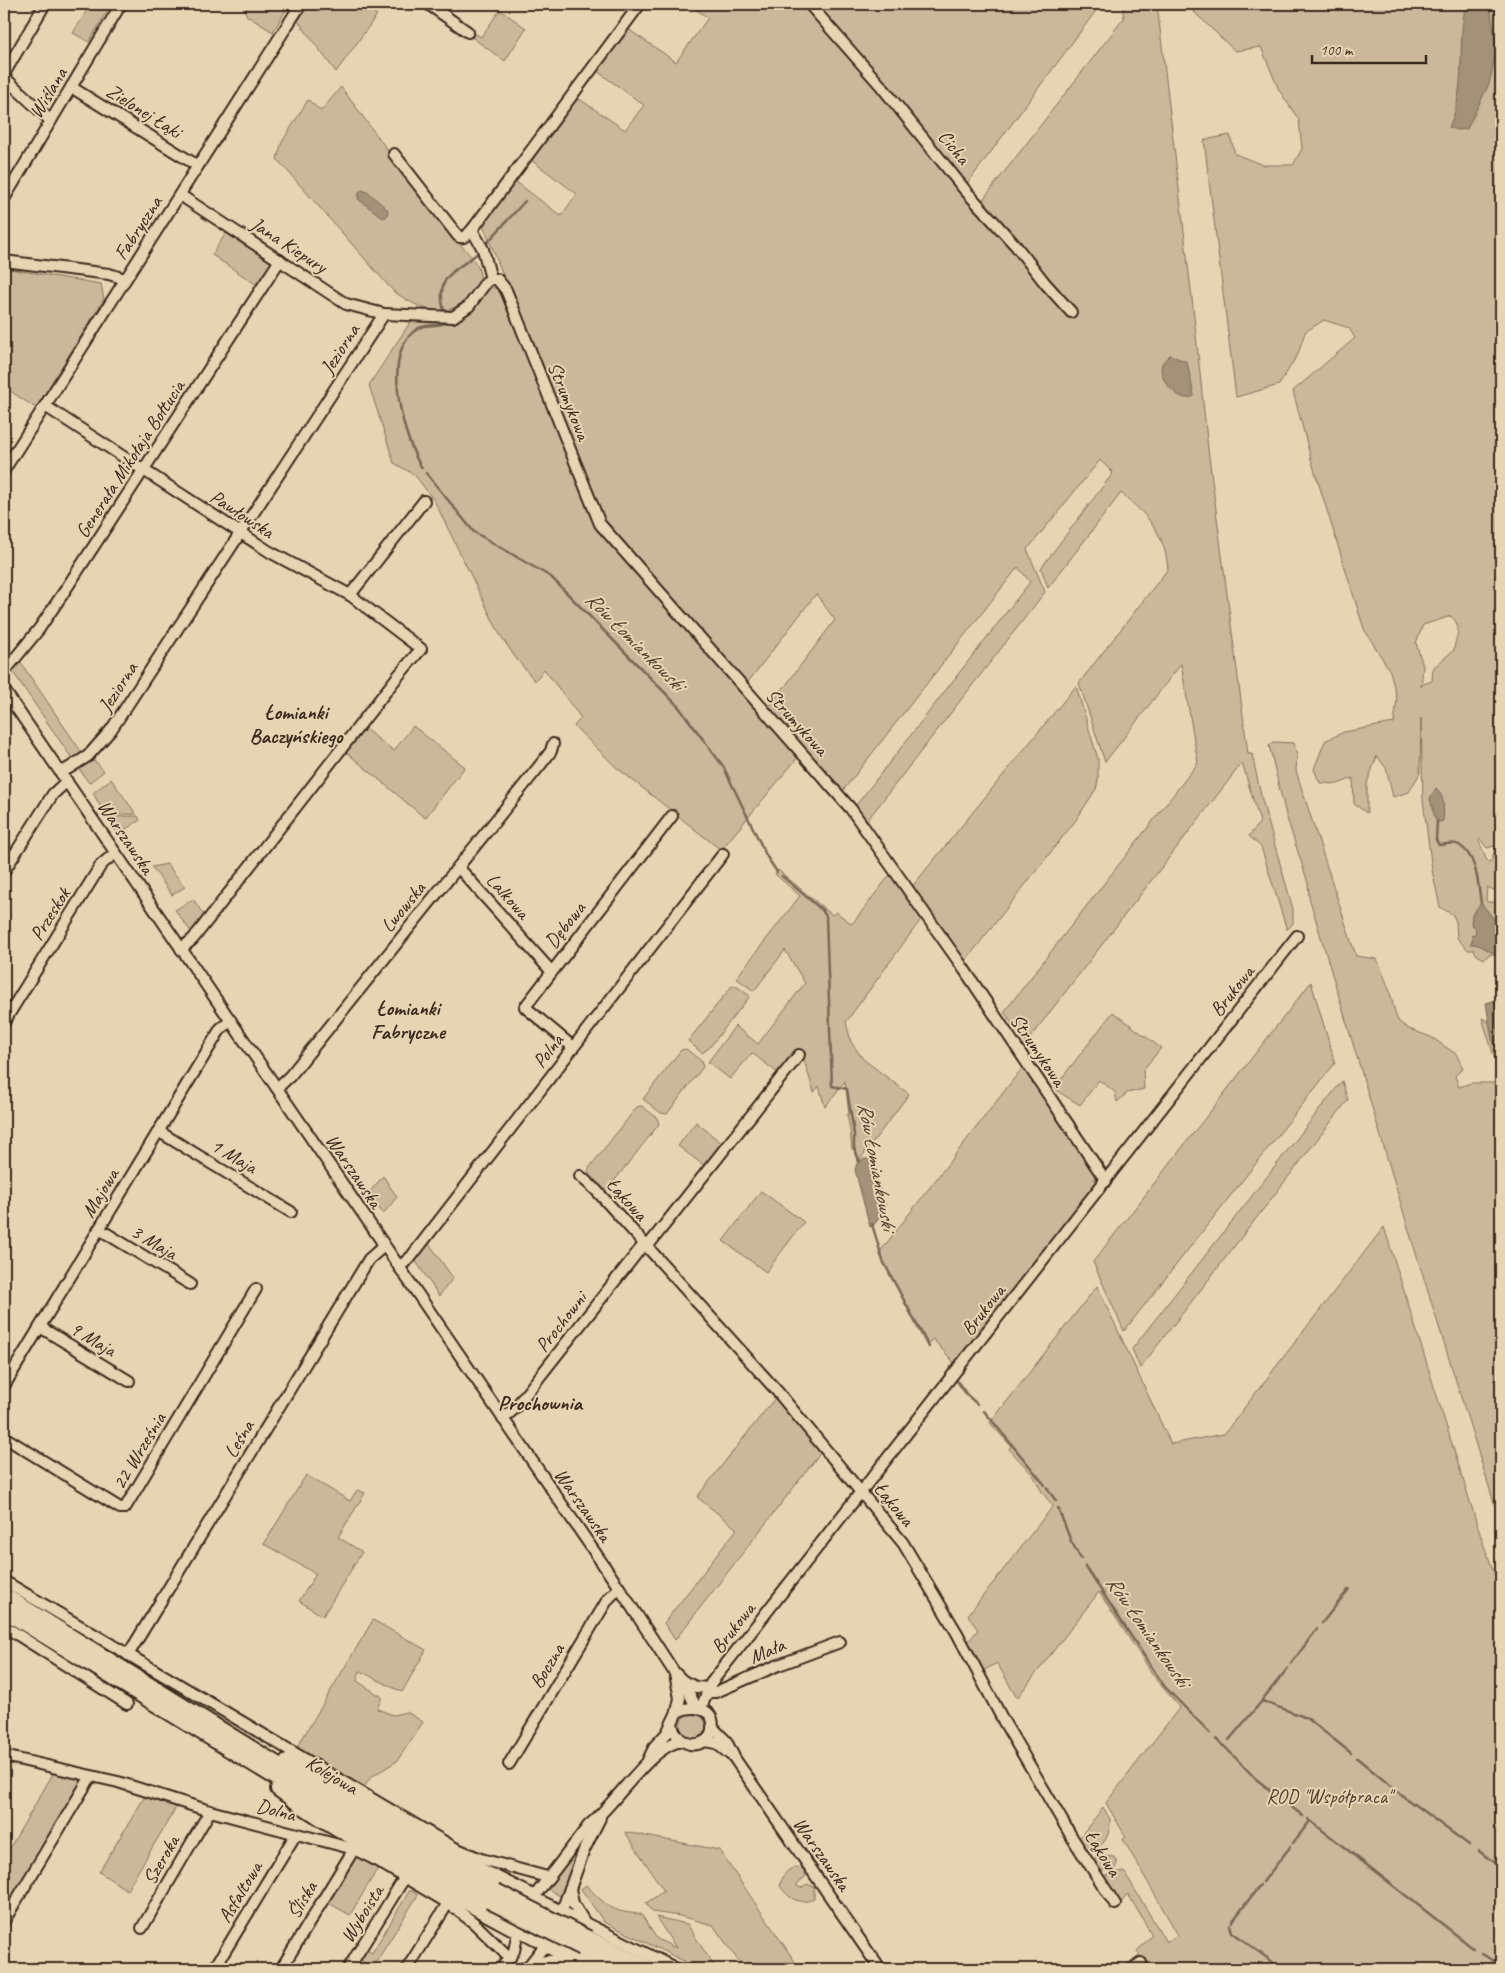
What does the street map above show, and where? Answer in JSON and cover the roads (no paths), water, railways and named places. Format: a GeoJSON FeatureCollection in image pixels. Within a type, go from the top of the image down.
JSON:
{"type":"FeatureCollection","features":[{"type":"Feature","properties":{"kind":"highway","name":"Kolejowa"},"geometry":{"type":"LineString","coordinates":[[4,1594],[492,1896]]}},
{"type":"Feature","properties":{"kind":"highway","name":"Kolejowa"},"geometry":{"type":"LineString","coordinates":[[4,1611],[346,1821],[492,1896],[585,1937],[651,1969]]}},
{"type":"Feature","properties":{"kind":"highway"},"geometry":{"type":"LineString","coordinates":[[234,1738],[263,1749],[310,1773],[457,1859],[533,1897]]}},
{"type":"Feature","properties":{"kind":"highway"},"geometry":{"type":"LineString","coordinates":[[237,1754],[256,1773],[297,1803],[458,1898],[519,1931]]}},
{"type":"Feature","properties":{"kind":"highway","name":"Kolejowa"},"geometry":{"type":"LineString","coordinates":[[585,1937],[624,1969]]}},
{"type":"Feature","properties":{"kind":"highway"},"geometry":{"type":"LineString","coordinates":[[546,1945],[588,1966]]}},
{"type":"Feature","properties":{"kind":"highway"},"geometry":{"type":"LineString","coordinates":[[526,1969],[557,1962],[588,1966]]}},
{"type":"Feature","properties":{"kind":"street"},"geometry":{"type":"LineString","coordinates":[[46,4],[4,76],[51,121]]}},
{"type":"Feature","properties":{"kind":"street","name":"Wiślana"},"geometry":{"type":"LineString","coordinates":[[4,199],[121,4]]}},
{"type":"Feature","properties":{"kind":"street","name":"Fabryczna"},"geometry":{"type":"LineString","coordinates":[[4,470],[301,4]]}},
{"type":"Feature","properties":{"kind":"street"},"geometry":{"type":"LineString","coordinates":[[428,4],[468,32]]}},
{"type":"Feature","properties":{"kind":"street"},"geometry":{"type":"LineString","coordinates":[[394,154],[458,236],[462,238],[466,236],[640,4]]}},
{"type":"Feature","properties":{"kind":"street","name":"Cicha"},"geometry":{"type":"LineString","coordinates":[[809,4],[882,87],[966,190],[1071,312]]}},
{"type":"Feature","properties":{"kind":"street","name":"Zielonej Łąki"},"geometry":{"type":"LineString","coordinates":[[72,87],[198,166]]}},
{"type":"Feature","properties":{"kind":"street","name":"Jana Kiepury"},"geometry":{"type":"LineString","coordinates":[[180,195],[346,304],[384,314]]}},
{"type":"Feature","properties":{"kind":"street"},"geometry":{"type":"LineString","coordinates":[[472,230],[483,249],[491,279]]}},
{"type":"Feature","properties":{"kind":"street","name":"Generała Mikołaja Bołtucia"},"geometry":{"type":"LineString","coordinates":[[4,672],[62,595],[280,260]]}},
{"type":"Feature","properties":{"kind":"street"},"geometry":{"type":"LineString","coordinates":[[4,261],[109,274],[125,279]]}},
{"type":"Feature","properties":{"kind":"street","name":"Jeziorna"},"geometry":{"type":"LineString","coordinates":[[4,871],[64,777],[88,756],[111,730],[384,314],[453,316],[469,306],[486,282],[491,279]]}},
{"type":"Feature","properties":{"kind":"street","name":"Strumykowa"},"geometry":{"type":"LineString","coordinates":[[491,279],[497,279],[506,290],[600,524],[851,810],[964,969],[1106,1181]]}},
{"type":"Feature","properties":{"kind":"street","name":"Pawłowska"},"geometry":{"type":"LineString","coordinates":[[45,406],[240,534],[350,595],[421,649],[193,939],[182,949]]}},
{"type":"Feature","properties":{"kind":"street"},"geometry":{"type":"LineString","coordinates":[[350,595],[424,500]]}},
{"type":"Feature","properties":{"kind":"street","name":"Warszawska"},"geometry":{"type":"LineString","coordinates":[[4,690],[619,1588],[674,1672],[683,1681],[698,1708]]}},
{"type":"Feature","properties":{"kind":"street","name":"Lwowska"},"geometry":{"type":"LineString","coordinates":[[277,1088],[290,1076],[545,759],[551,751],[553,744]]}},
{"type":"Feature","properties":{"kind":"street","name":"Dębowa"},"geometry":{"type":"LineString","coordinates":[[573,1048],[525,1007],[672,816]]}},
{"type":"Feature","properties":{"kind":"street","name":"Przeskok"},"geometry":{"type":"LineString","coordinates":[[4,1022],[101,865],[115,853]]}},
{"type":"Feature","properties":{"kind":"street","name":"Polna"},"geometry":{"type":"LineString","coordinates":[[399,1267],[412,1257],[723,854]]}},
{"type":"Feature","properties":{"kind":"street","name":"Lalkowa"},"geometry":{"type":"LineString","coordinates":[[458,867],[551,971]]}},
{"type":"Feature","properties":{"kind":"street","name":"Brukowa"},"geometry":{"type":"LineString","coordinates":[[698,1708],[708,1690],[1297,936]]}},
{"type":"Feature","properties":{"kind":"street","name":"Majowa"},"geometry":{"type":"LineString","coordinates":[[4,1386],[221,1028],[230,1021]]}},
{"type":"Feature","properties":{"kind":"street","name":"Prochowni"},"geometry":{"type":"LineString","coordinates":[[503,1419],[515,1409],[799,1054]]}},
{"type":"Feature","properties":{"kind":"street","name":"1 Maja"},"geometry":{"type":"LineString","coordinates":[[158,1131],[292,1212]]}},
{"type":"Feature","properties":{"kind":"street","name":"Łąkowa"},"geometry":{"type":"LineString","coordinates":[[580,1176],[596,1190],[724,1331],[862,1492],[903,1543],[957,1633],[1004,1722],[1115,1904]]}},
{"type":"Feature","properties":{"kind":"street","name":"3 Maja"},"geometry":{"type":"LineString","coordinates":[[99,1229],[190,1284]]}},
{"type":"Feature","properties":{"kind":"street","name":"Leśna"},"geometry":{"type":"LineString","coordinates":[[128,1654],[369,1259],[384,1246]]}},
{"type":"Feature","properties":{"kind":"street","name":"22 Września"},"geometry":{"type":"LineString","coordinates":[[4,1437],[120,1508],[125,1508],[256,1289]]}},
{"type":"Feature","properties":{"kind":"street","name":"9 Maja"},"geometry":{"type":"LineString","coordinates":[[40,1327],[129,1381]]}},
{"type":"Feature","properties":{"kind":"street","name":"Kolejowa"},"geometry":{"type":"LineString","coordinates":[[4,1581],[455,1848],[481,1859],[547,1878]]}},
{"type":"Feature","properties":{"kind":"street","name":"Boczna"},"geometry":{"type":"LineString","coordinates":[[509,1764],[608,1598],[619,1588]]}},
{"type":"Feature","properties":{"kind":"street"},"geometry":{"type":"LineString","coordinates":[[4,1626],[127,1704]]}},
{"type":"Feature","properties":{"kind":"street","name":"Mała"},"geometry":{"type":"LineString","coordinates":[[708,1690],[716,1692],[776,1666],[840,1642]]}},
{"type":"Feature","properties":{"kind":"street","name":"Warszawska"},"geometry":{"type":"LineString","coordinates":[[674,1672],[680,1698],[677,1712]]}},
{"type":"Feature","properties":{"kind":"street","name":"Warszawska"},"geometry":{"type":"LineString","coordinates":[[683,1681],[708,1690]]}},
{"type":"Feature","properties":{"kind":"street"},"geometry":{"type":"LineString","coordinates":[[647,1762],[650,1753],[667,1733],[677,1712],[684,1708],[698,1708],[710,1717],[712,1727],[711,1733],[705,1741],[694,1745],[681,1741],[674,1732],[672,1724]]}},
{"type":"Feature","properties":{"kind":"street","name":"Warszawska"},"geometry":{"type":"LineString","coordinates":[[712,1727],[726,1741],[735,1759],[880,1969]]}},
{"type":"Feature","properties":{"kind":"street"},"geometry":{"type":"LineString","coordinates":[[501,1969],[510,1958],[517,1943],[522,1913],[547,1878],[589,1825],[602,1815],[647,1762],[669,1745],[681,1741]]}},
{"type":"Feature","properties":{"kind":"street","name":"Warszawska"},"geometry":{"type":"LineString","coordinates":[[705,1741],[716,1743],[735,1759]]}},
{"type":"Feature","properties":{"kind":"street","name":"Dolna"},"geometry":{"type":"LineString","coordinates":[[4,1756],[149,1790],[210,1811],[354,1849],[448,1903],[474,1923],[510,1958]]}},
{"type":"Feature","properties":{"kind":"street"},"geometry":{"type":"LineString","coordinates":[[4,1921],[91,1776]]}},
{"type":"Feature","properties":{"kind":"street","name":"Szeroka"},"geometry":{"type":"LineString","coordinates":[[142,1928],[210,1811]]}},
{"type":"Feature","properties":{"kind":"street"},"geometry":{"type":"LineString","coordinates":[[526,1969],[554,1933],[584,1850],[602,1815]]}},
{"type":"Feature","properties":{"kind":"street","name":"Asfaltowa"},"geometry":{"type":"LineString","coordinates":[[214,1969],[296,1834]]}},
{"type":"Feature","properties":{"kind":"street","name":"Śliska"},"geometry":{"type":"LineString","coordinates":[[281,1969],[354,1849]]}},
{"type":"Feature","properties":{"kind":"street","name":"Wyboista"},"geometry":{"type":"LineString","coordinates":[[348,1969],[405,1877]]}},
{"type":"Feature","properties":{"kind":"street"},"geometry":{"type":"LineString","coordinates":[[570,1889],[585,1937]]}},
{"type":"Feature","properties":{"kind":"street"},"geometry":{"type":"LineString","coordinates":[[533,1897],[561,1912],[585,1937],[677,1969]]}},
{"type":"Feature","properties":{"kind":"street"},"geometry":{"type":"LineString","coordinates":[[408,1969],[448,1903]]}},
{"type":"Feature","properties":{"kind":"street"},"geometry":{"type":"LineString","coordinates":[[519,1931],[546,1945]]}},
{"type":"Feature","properties":{"kind":"street"},"geometry":{"type":"LineString","coordinates":[[1132,1969],[1141,1964]]}},
{"type":"Feature","properties":{"kind":"waterway"},"geometry":{"type":"LineString","coordinates":[[487,243],[525,201]]}},
{"type":"Feature","properties":{"kind":"waterway","name":"Rów Łomiankowski"},"geometry":{"type":"LineString","coordinates":[[444,311],[442,289],[445,281],[456,269],[480,251]]}},
{"type":"Feature","properties":{"kind":"waterway","name":"Rów Łomiankowski"},"geometry":{"type":"LineString","coordinates":[[422,468],[408,439],[403,420],[397,381],[398,363],[402,347],[410,335],[424,326],[445,323]]}},
{"type":"Feature","properties":{"kind":"waterway","name":"Rów Łomiankowski"},"geometry":{"type":"LineString","coordinates":[[426,473],[474,532],[551,577],[678,706],[723,766],[767,857],[777,872]]}},
{"type":"Feature","properties":{"kind":"waterway"},"geometry":{"type":"LineString","coordinates":[[1437,821],[1436,840],[1439,845],[1451,843],[1459,845],[1470,856],[1476,871],[1481,903]]}},
{"type":"Feature","properties":{"kind":"waterway","name":"Rów Łomiankowski"},"geometry":{"type":"LineString","coordinates":[[782,876],[822,910],[826,916],[832,1086],[847,1089],[854,1134],[854,1148],[860,1162]]}},
{"type":"Feature","properties":{"kind":"waterway","name":"Rów Łomiankowski"},"geometry":{"type":"LineString","coordinates":[[872,1224],[883,1261],[929,1347]]}},
{"type":"Feature","properties":{"kind":"waterway","name":"Rów Łomiankowski"},"geometry":{"type":"LineString","coordinates":[[955,1378],[967,1395],[977,1404]]}},
{"type":"Feature","properties":{"kind":"waterway","name":"Rów Łomiankowski"},"geometry":{"type":"LineString","coordinates":[[984,1411],[1045,1485]]}},
{"type":"Feature","properties":{"kind":"waterway","name":"Rów Łomiankowski"},"geometry":{"type":"LineString","coordinates":[[1047,1488],[1056,1501]]}},
{"type":"Feature","properties":{"kind":"waterway","name":"Rów Łomiankowski"},"geometry":{"type":"LineString","coordinates":[[1058,1508],[1071,1541],[1081,1559]]}},
{"type":"Feature","properties":{"kind":"waterway","name":"Rów Łomiankowski"},"geometry":{"type":"LineString","coordinates":[[1085,1566],[1164,1686],[1210,1733]]}},
{"type":"Feature","properties":{"kind":"waterway"},"geometry":{"type":"LineString","coordinates":[[1322,1623],[1349,1589]]}},
{"type":"Feature","properties":{"kind":"waterway"},"geometry":{"type":"LineString","coordinates":[[1291,1664],[1317,1629]]}},
{"type":"Feature","properties":{"kind":"waterway"},"geometry":{"type":"LineString","coordinates":[[1262,1700],[1288,1668]]}},
{"type":"Feature","properties":{"kind":"waterway","name":"Rów Łomiankowski"},"geometry":{"type":"LineString","coordinates":[[1229,1740],[1262,1701],[1307,1718],[1351,1753]]}},
{"type":"Feature","properties":{"kind":"waterway","name":"Rów Łomiankowski"},"geometry":{"type":"LineString","coordinates":[[1216,1739],[1223,1746]]}},
{"type":"Feature","properties":{"kind":"waterway"},"geometry":{"type":"LineString","coordinates":[[1224,1746],[1256,1779],[1303,1816]]}},
{"type":"Feature","properties":{"kind":"waterway","name":"Rów Łomiankowski"},"geometry":{"type":"LineString","coordinates":[[1357,1758],[1404,1797],[1469,1845]]}},
{"type":"Feature","properties":{"kind":"waterway"},"geometry":{"type":"LineString","coordinates":[[1308,1819],[1473,1948]]}},
{"type":"Feature","properties":{"kind":"waterway"},"geometry":{"type":"LineString","coordinates":[[1293,1843],[1310,1821]]}},
{"type":"Feature","properties":{"kind":"waterway"},"geometry":{"type":"LineString","coordinates":[[1263,1882],[1290,1847]]}},
{"type":"Feature","properties":{"kind":"waterway","name":"Rów Łomiankowski"},"geometry":{"type":"LineString","coordinates":[[1479,1851],[1501,1868]]}},
{"type":"Feature","properties":{"kind":"waterway"},"geometry":{"type":"LineString","coordinates":[[1232,1922],[1260,1885]]}},
{"type":"Feature","properties":{"kind":"waterway"},"geometry":{"type":"LineString","coordinates":[[1230,1925],[1232,1932],[1282,1969]]}},
{"type":"Feature","properties":{"kind":"waterway"},"geometry":{"type":"LineString","coordinates":[[1481,1953],[1493,1961]]}},
{"type":"Feature","properties":{"kind":"waterway"},"geometry":{"type":"LineString","coordinates":[[1213,1969],[1225,1963]]}},
{"type":"Feature","properties":{"kind":"district","name":"Łomianki Baczyńskiego"},"geometry":{"type":"Point","coordinates":[296,724]}},
{"type":"Feature","properties":{"kind":"district","name":"Łomianki Fabryczne"},"geometry":{"type":"Point","coordinates":[408,1020]}},
{"type":"Feature","properties":{"kind":"district","name":"Prochownia"},"geometry":{"type":"Point","coordinates":[540,1403]}},
{"type":"Feature","properties":{"kind":"park label","name":"ROD \"Współpraca\""},"geometry":{"type":"Point","coordinates":[1329,1796]}}]}
